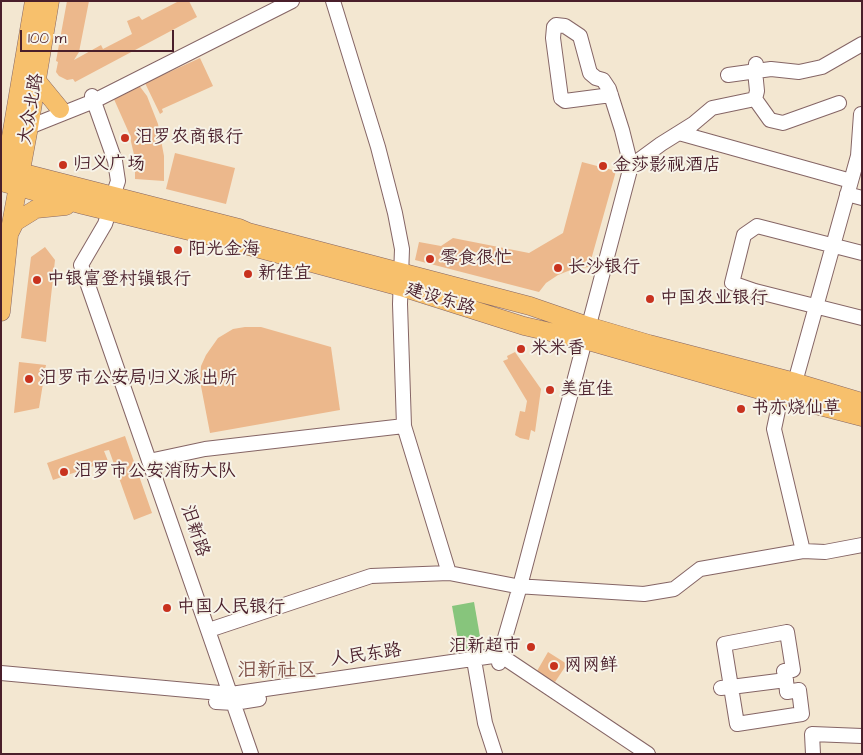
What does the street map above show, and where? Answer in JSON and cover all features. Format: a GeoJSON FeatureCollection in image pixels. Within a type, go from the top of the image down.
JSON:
{"type":"FeatureCollection","features":[{"type":"Feature","properties":{"kind":"main road","name":"大众北路"},"geometry":{"type":"LineString","coordinates":[[24,122],[34,1]]}},
{"type":"Feature","properties":{"kind":"main road","name":"大众北路"},"geometry":{"type":"LineString","coordinates":[[1,312],[9,235],[7,178],[37,80],[50,1]]}},
{"type":"Feature","properties":{"kind":"main road"},"geometry":{"type":"LineString","coordinates":[[37,80],[60,109]]}},
{"type":"Feature","properties":{"kind":"main road"},"geometry":{"type":"LineString","coordinates":[[1,131],[24,122]]}},
{"type":"Feature","properties":{"kind":"main road","name":"建设东路"},"geometry":{"type":"LineString","coordinates":[[7,178],[83,205],[111,204]]}},
{"type":"Feature","properties":{"kind":"main road","name":"建设东路"},"geometry":{"type":"LineString","coordinates":[[7,178],[111,204],[234,242],[401,279],[524,326],[582,332],[795,382],[862,402]]}},
{"type":"Feature","properties":{"kind":"main road"},"geometry":{"type":"LineString","coordinates":[[9,235],[15,222],[36,209],[83,205]]}},
{"type":"Feature","properties":{"kind":"main road","name":"建设东路"},"geometry":{"type":"LineString","coordinates":[[582,332],[782,396],[862,416]]}},
{"type":"Feature","properties":{"kind":"street"},"geometry":{"type":"LineString","coordinates":[[24,122],[93,98],[279,1]]}},
{"type":"Feature","properties":{"kind":"street"},"geometry":{"type":"LineString","coordinates":[[24,122],[93,98],[292,1]]}},
{"type":"Feature","properties":{"kind":"street"},"geometry":{"type":"LineString","coordinates":[[333,1],[378,147],[402,249],[404,426],[449,573]]}},
{"type":"Feature","properties":{"kind":"street"},"geometry":{"type":"LineString","coordinates":[[495,660],[518,586],[582,332],[631,166],[611,95],[607,83],[590,73],[580,36],[565,26],[556,25],[553,38],[561,98],[565,101],[611,95]]}},
{"type":"Feature","properties":{"kind":"street"},"geometry":{"type":"LineString","coordinates":[[728,75],[755,68],[799,72],[822,67],[862,44]]}},
{"type":"Feature","properties":{"kind":"street"},"geometry":{"type":"LineString","coordinates":[[754,99],[758,91],[755,68]]}},
{"type":"Feature","properties":{"kind":"street","name":"汨新路"},"geometry":{"type":"LineString","coordinates":[[93,98],[115,161],[118,181],[105,224],[81,265],[154,460],[236,698],[251,754]]}},
{"type":"Feature","properties":{"kind":"street"},"geometry":{"type":"LineString","coordinates":[[754,99],[770,120],[783,123],[839,103]]}},
{"type":"Feature","properties":{"kind":"street"},"geometry":{"type":"LineString","coordinates":[[631,166],[693,124],[712,108],[754,99]]}},
{"type":"Feature","properties":{"kind":"street"},"geometry":{"type":"LineString","coordinates":[[795,382],[858,156],[861,114]]}},
{"type":"Feature","properties":{"kind":"street"},"geometry":{"type":"LineString","coordinates":[[679,133],[849,187],[862,198]]}},
{"type":"Feature","properties":{"kind":"street"},"geometry":{"type":"LineString","coordinates":[[862,253],[757,226],[744,235],[732,283],[755,291],[817,305],[862,318]]}},
{"type":"Feature","properties":{"kind":"street"},"geometry":{"type":"LineString","coordinates":[[782,396],[774,429],[802,551]]}},
{"type":"Feature","properties":{"kind":"street"},"geometry":{"type":"LineString","coordinates":[[154,460],[205,449],[404,426]]}},
{"type":"Feature","properties":{"kind":"street"},"geometry":{"type":"LineString","coordinates":[[212,629],[372,576],[449,573],[518,586],[644,594],[674,589],[700,569],[802,551],[824,552],[862,545]]}},
{"type":"Feature","properties":{"kind":"street"},"geometry":{"type":"LineString","coordinates":[[787,632],[793,670],[784,671],[786,680],[787,692],[799,690],[802,714],[737,724],[726,687],[724,644],[787,632]]}},
{"type":"Feature","properties":{"kind":"street"},"geometry":{"type":"LineString","coordinates":[[495,660],[636,754]]}},
{"type":"Feature","properties":{"kind":"street"},"geometry":{"type":"LineString","coordinates":[[495,660],[648,754]]}},
{"type":"Feature","properties":{"kind":"street","name":"人民东路"},"geometry":{"type":"LineString","coordinates":[[1,681],[236,698],[495,660]]}},
{"type":"Feature","properties":{"kind":"street"},"geometry":{"type":"LineString","coordinates":[[475,663],[485,722],[495,754]]}},
{"type":"Feature","properties":{"kind":"street","name":"人民东路"},"geometry":{"type":"LineString","coordinates":[[1,673],[236,698]]}},
{"type":"Feature","properties":{"kind":"street"},"geometry":{"type":"LineString","coordinates":[[726,687],[786,680]]}},
{"type":"Feature","properties":{"kind":"street"},"geometry":{"type":"LineString","coordinates":[[236,698],[260,754]]}},
{"type":"Feature","properties":{"kind":"street"},"geometry":{"type":"LineString","coordinates":[[814,754],[812,734],[862,736]]}},
{"type":"Feature","properties":{"kind":"green space"},"geometry":{"type":"Polygon","coordinates":[[[474,602],[482,648],[460,651],[452,606],[474,602]]]}},
{"type":"Feature","properties":{"kind":"building"},"geometry":{"type":"Polygon","coordinates":[[[67,1],[89,1],[79,52],[74,60],[101,45],[103,49],[132,34],[127,21],[139,16],[142,20],[179,1],[189,1],[197,17],[75,82],[73,79],[67,80],[59,76],[56,72],[58,62],[56,61],[67,1]]]}},
{"type":"Feature","properties":{"kind":"building"},"geometry":{"type":"Polygon","coordinates":[[[200,58],[213,86],[162,109],[163,112],[160,114],[145,83],[200,58]]]}},
{"type":"Feature","properties":{"kind":"building"},"geometry":{"type":"Polygon","coordinates":[[[138,84],[147,96],[158,124],[164,156],[164,181],[135,179],[135,159],[129,133],[113,97],[138,84]]]}},
{"type":"Feature","properties":{"kind":"building"},"geometry":{"type":"Polygon","coordinates":[[[175,153],[235,168],[226,204],[166,189],[175,153]]]}},
{"type":"Feature","properties":{"kind":"building"},"geometry":{"type":"Polygon","coordinates":[[[582,162],[616,171],[589,267],[573,269],[558,275],[546,283],[539,292],[415,260],[419,242],[441,246],[453,238],[529,253],[563,233],[582,162]]]}},
{"type":"Feature","properties":{"kind":"building"},"geometry":{"type":"Polygon","coordinates":[[[45,247],[55,260],[46,342],[21,338],[31,257],[45,247]]]}},
{"type":"Feature","properties":{"kind":"building"},"geometry":{"type":"Polygon","coordinates":[[[261,327],[331,347],[340,410],[210,433],[200,381],[201,366],[218,338],[233,329],[261,327]]]}},
{"type":"Feature","properties":{"kind":"building"},"geometry":{"type":"Polygon","coordinates":[[[515,352],[541,389],[535,432],[531,430],[529,440],[515,435],[520,411],[525,412],[527,401],[503,361],[508,359],[507,356],[515,352]]]}},
{"type":"Feature","properties":{"kind":"building"},"geometry":{"type":"Polygon","coordinates":[[[19,362],[46,365],[39,408],[14,413],[19,362]]]}},
{"type":"Feature","properties":{"kind":"building","name":"汨罗市公安消防大队"},"geometry":{"type":"Polygon","coordinates":[[[125,436],[152,513],[134,520],[109,450],[104,451],[108,461],[53,480],[47,463],[125,436]]]}},
{"type":"Feature","properties":{"kind":"building"},"geometry":{"type":"Polygon","coordinates":[[[548,652],[567,664],[555,682],[537,671],[548,652]]]}},
{"type":"Feature","properties":{"kind":"place","name":"汨罗农商银行"},"geometry":{"type":"Point","coordinates":[125,138]}},
{"type":"Feature","properties":{"kind":"place","name":"归义广场"},"geometry":{"type":"Point","coordinates":[63,165]}},
{"type":"Feature","properties":{"kind":"place","name":"金莎影视酒店"},"geometry":{"type":"Point","coordinates":[603,166]}},
{"type":"Feature","properties":{"kind":"place","name":"阳光金海"},"geometry":{"type":"Point","coordinates":[178,250]}},
{"type":"Feature","properties":{"kind":"place","name":"零食很忙"},"geometry":{"type":"Point","coordinates":[430,259]}},
{"type":"Feature","properties":{"kind":"place","name":"长沙银行"},"geometry":{"type":"Point","coordinates":[558,268]}},
{"type":"Feature","properties":{"kind":"place","name":"新佳宜"},"geometry":{"type":"Point","coordinates":[248,274]}},
{"type":"Feature","properties":{"kind":"place","name":"中银富登村镇银行"},"geometry":{"type":"Point","coordinates":[37,280]}},
{"type":"Feature","properties":{"kind":"place","name":"中国农业银行"},"geometry":{"type":"Point","coordinates":[650,299]}},
{"type":"Feature","properties":{"kind":"place","name":"米米香"},"geometry":{"type":"Point","coordinates":[521,349]}},
{"type":"Feature","properties":{"kind":"place","name":"汨罗市公安局归义派出所"},"geometry":{"type":"Point","coordinates":[29,379]}},
{"type":"Feature","properties":{"kind":"place","name":"美宜佳"},"geometry":{"type":"Point","coordinates":[550,390]}},
{"type":"Feature","properties":{"kind":"place","name":"书亦烧仙草"},"geometry":{"type":"Point","coordinates":[741,409]}},
{"type":"Feature","properties":{"kind":"place","name":"汨罗市公安消防大队"},"geometry":{"type":"Point","coordinates":[64,472]}},
{"type":"Feature","properties":{"kind":"place","name":"中国人民银行"},"geometry":{"type":"Point","coordinates":[167,608]}},
{"type":"Feature","properties":{"kind":"place","name":"汨新超市"},"geometry":{"type":"Point","coordinates":[531,647]}},
{"type":"Feature","properties":{"kind":"place","name":"网网鲜"},"geometry":{"type":"Point","coordinates":[554,666]}},
{"type":"Feature","properties":{"kind":"district","name":"汨新社区"},"geometry":{"type":"Point","coordinates":[277,672]}}]}
